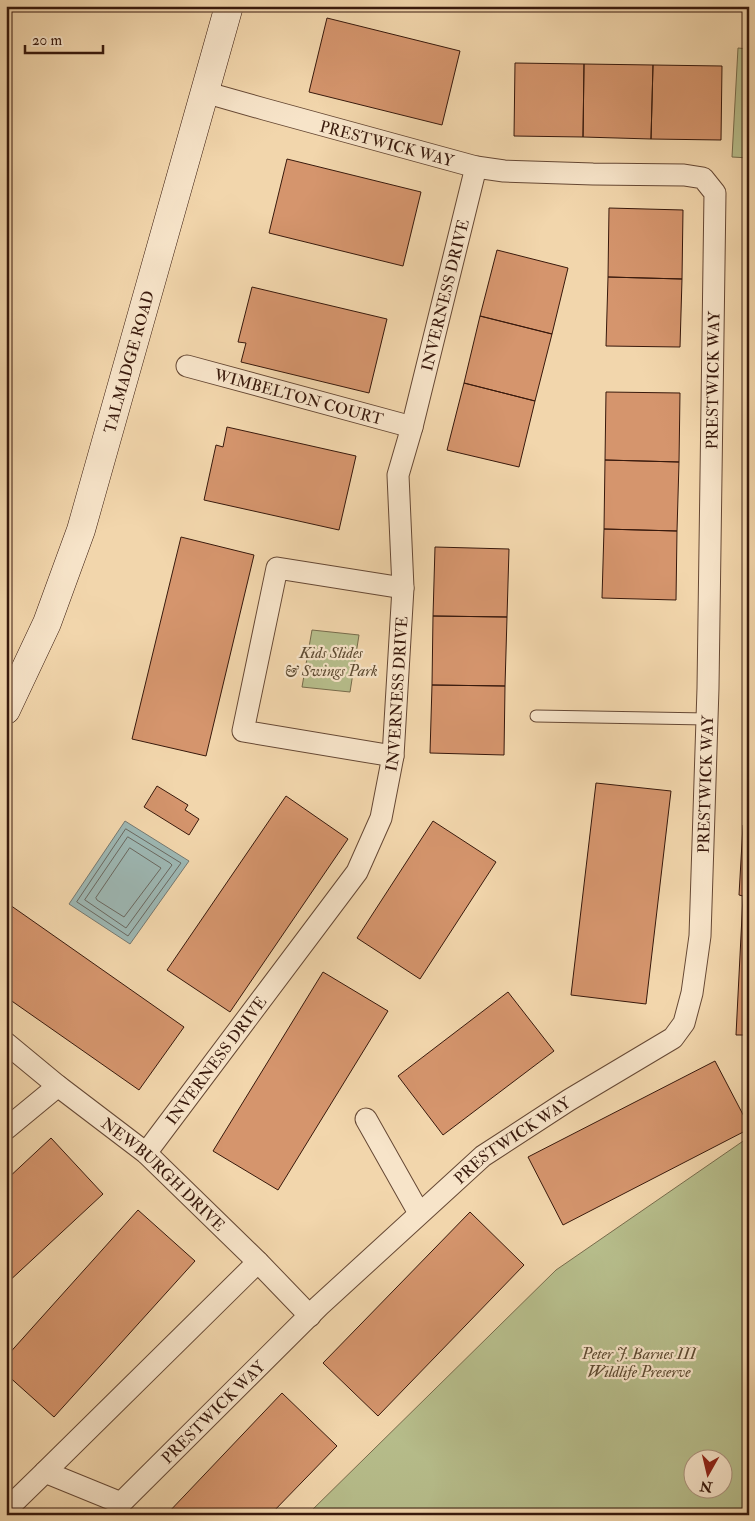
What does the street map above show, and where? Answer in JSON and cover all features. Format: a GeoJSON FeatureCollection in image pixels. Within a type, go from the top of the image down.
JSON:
{"type":"FeatureCollection","features":[{"type":"Feature","properties":{"kind":"street","name":"TALMADGE ROAD"},"geometry":{"type":"LineString","coordinates":[[6,710],[47,623],[81,530],[229,6]]}},
{"type":"Feature","properties":{"kind":"street","name":"PRESTWICK WAY"},"geometry":{"type":"LineString","coordinates":[[45,1472],[121,1503],[310,1316],[419,1213],[483,1156],[569,1100],[673,1038],[684,1023],[692,993],[700,936],[707,719],[715,193],[703,178],[684,175],[553,173],[504,171],[476,167],[204,92]]}},
{"type":"Feature","properties":{"kind":"street","name":"INVERNESS DRIVE"},"geometry":{"type":"LineString","coordinates":[[146,1153],[357,872],[381,818],[393,756],[403,588],[398,475],[412,427],[476,167]]}},
{"type":"Feature","properties":{"kind":"street","name":"WIMBELTON COURT"},"geometry":{"type":"LineString","coordinates":[[187,366],[412,427]]}},
{"type":"Feature","properties":{"kind":"street"},"geometry":{"type":"LineString","coordinates":[[393,756],[243,731],[277,568],[403,588]]}},
{"type":"Feature","properties":{"kind":"street","name":"NEWBURGH DRIVE"},"geometry":{"type":"LineString","coordinates":[[6,1042],[58,1086],[146,1153],[258,1262],[310,1316]]}},
{"type":"Feature","properties":{"kind":"street"},"geometry":{"type":"LineString","coordinates":[[6,1128],[58,1086]]}},
{"type":"Feature","properties":{"kind":"street"},"geometry":{"type":"LineString","coordinates":[[366,1119],[419,1213]]}},
{"type":"Feature","properties":{"kind":"street"},"geometry":{"type":"LineString","coordinates":[[6,1510],[258,1262]]}},
{"type":"Feature","properties":{"kind":"lane"},"geometry":{"type":"LineString","coordinates":[[536,716],[707,719]]}},
{"type":"Feature","properties":{"kind":"green space"},"geometry":{"type":"Polygon","coordinates":[[[738,48],[749,49],[749,158],[732,157],[738,48]]]}},
{"type":"Feature","properties":{"kind":"green space","name":"Kids Slides & Swings Park"},"geometry":{"type":"Polygon","coordinates":[[[312,630],[359,635],[350,692],[302,687],[312,630]]]}},
{"type":"Feature","properties":{"kind":"green space","name":"Peter J. Barnes III Wildlife Preserve"},"geometry":{"type":"Polygon","coordinates":[[[749,1137],[749,1515],[307,1515],[556,1270],[749,1137]]]}},
{"type":"Feature","properties":{"kind":"water"},"geometry":{"type":"Polygon","coordinates":[[[125,821],[189,861],[130,944],[69,904],[125,821]]]}},
{"type":"Feature","properties":{"kind":"building"},"geometry":{"type":"Polygon","coordinates":[[[327,18],[460,51],[442,125],[309,92],[327,18]]]}},
{"type":"Feature","properties":{"kind":"building"},"geometry":{"type":"Polygon","coordinates":[[[515,63],[584,64],[583,137],[514,136],[515,63]]]}},
{"type":"Feature","properties":{"kind":"building"},"geometry":{"type":"Polygon","coordinates":[[[584,64],[653,65],[651,139],[583,137],[584,64]]]}},
{"type":"Feature","properties":{"kind":"building"},"geometry":{"type":"Polygon","coordinates":[[[653,65],[722,66],[721,140],[651,139],[653,65]]]}},
{"type":"Feature","properties":{"kind":"building"},"geometry":{"type":"Polygon","coordinates":[[[287,159],[421,192],[403,266],[269,233],[287,159]]]}},
{"type":"Feature","properties":{"kind":"building"},"geometry":{"type":"Polygon","coordinates":[[[609,208],[683,210],[682,279],[608,277],[609,208]]]}},
{"type":"Feature","properties":{"kind":"building"},"geometry":{"type":"Polygon","coordinates":[[[497,250],[568,268],[552,334],[480,316],[497,250]]]}},
{"type":"Feature","properties":{"kind":"building"},"geometry":{"type":"Polygon","coordinates":[[[608,277],[682,279],[680,347],[606,346],[608,277]]]}},
{"type":"Feature","properties":{"kind":"building"},"geometry":{"type":"Polygon","coordinates":[[[252,287],[387,319],[369,393],[241,362],[246,343],[238,342],[252,287]]]}},
{"type":"Feature","properties":{"kind":"building"},"geometry":{"type":"Polygon","coordinates":[[[480,316],[552,334],[535,401],[464,383],[480,316]]]}},
{"type":"Feature","properties":{"kind":"building"},"geometry":{"type":"Polygon","coordinates":[[[464,383],[535,401],[519,467],[447,450],[464,383]]]}},
{"type":"Feature","properties":{"kind":"building"},"geometry":{"type":"Polygon","coordinates":[[[606,392],[680,393],[679,462],[605,460],[606,392]]]}},
{"type":"Feature","properties":{"kind":"building"},"geometry":{"type":"Polygon","coordinates":[[[227,427],[356,456],[339,530],[204,500],[216,445],[223,447],[227,427]]]}},
{"type":"Feature","properties":{"kind":"building"},"geometry":{"type":"Polygon","coordinates":[[[605,460],[679,462],[677,531],[604,529],[605,460]]]}},
{"type":"Feature","properties":{"kind":"building"},"geometry":{"type":"Polygon","coordinates":[[[604,529],[677,531],[676,600],[602,598],[604,529]]]}},
{"type":"Feature","properties":{"kind":"building"},"geometry":{"type":"Polygon","coordinates":[[[181,537],[254,555],[206,756],[132,739],[181,537]]]}},
{"type":"Feature","properties":{"kind":"building"},"geometry":{"type":"Polygon","coordinates":[[[435,547],[509,549],[507,617],[433,616],[435,547]]]}},
{"type":"Feature","properties":{"kind":"building"},"geometry":{"type":"Polygon","coordinates":[[[749,565],[749,634],[748,634],[749,565]]]}},
{"type":"Feature","properties":{"kind":"building"},"geometry":{"type":"Polygon","coordinates":[[[433,616],[507,617],[505,686],[432,685],[433,616]]]}},
{"type":"Feature","properties":{"kind":"building"},"geometry":{"type":"Polygon","coordinates":[[[748,634],[749,702],[746,702],[748,634]]]}},
{"type":"Feature","properties":{"kind":"building"},"geometry":{"type":"Polygon","coordinates":[[[432,685],[505,686],[504,755],[430,753],[432,685]]]}},
{"type":"Feature","properties":{"kind":"building"},"geometry":{"type":"Polygon","coordinates":[[[746,702],[749,702],[749,771],[745,771],[746,702]]]}},
{"type":"Feature","properties":{"kind":"building"},"geometry":{"type":"Polygon","coordinates":[[[596,783],[671,791],[646,1004],[571,995],[596,783]]]}},
{"type":"Feature","properties":{"kind":"building"},"geometry":{"type":"Polygon","coordinates":[[[157,786],[188,805],[185,810],[199,819],[189,835],[144,807],[157,786]]]}},
{"type":"Feature","properties":{"kind":"building"},"geometry":{"type":"Polygon","coordinates":[[[286,796],[348,839],[230,1012],[167,970],[286,796]]]}},
{"type":"Feature","properties":{"kind":"building"},"geometry":{"type":"Polygon","coordinates":[[[433,821],[496,862],[420,979],[357,938],[433,821]]]}},
{"type":"Feature","properties":{"kind":"building"},"geometry":{"type":"Polygon","coordinates":[[[743,825],[749,825],[749,1035],[736,1035],[743,896],[739,895],[743,825]]]}},
{"type":"Feature","properties":{"kind":"building"},"geometry":{"type":"Polygon","coordinates":[[[10,905],[184,1027],[139,1090],[6,997],[6,911],[10,905]]]}},
{"type":"Feature","properties":{"kind":"building"},"geometry":{"type":"Polygon","coordinates":[[[323,972],[388,1011],[278,1190],[213,1151],[323,972]]]}},
{"type":"Feature","properties":{"kind":"building"},"geometry":{"type":"Polygon","coordinates":[[[508,992],[554,1051],[443,1135],[398,1076],[508,992]]]}},
{"type":"Feature","properties":{"kind":"building"},"geometry":{"type":"Polygon","coordinates":[[[715,1061],[749,1129],[563,1225],[528,1157],[715,1061]]]}},
{"type":"Feature","properties":{"kind":"building"},"geometry":{"type":"Polygon","coordinates":[[[51,1138],[103,1194],[6,1284],[6,1180],[51,1138]]]}},
{"type":"Feature","properties":{"kind":"building"},"geometry":{"type":"Polygon","coordinates":[[[138,1210],[195,1261],[54,1417],[6,1374],[6,1357],[138,1210]]]}},
{"type":"Feature","properties":{"kind":"building"},"geometry":{"type":"Polygon","coordinates":[[[470,1212],[524,1265],[378,1416],[323,1363],[470,1212]]]}},
{"type":"Feature","properties":{"kind":"building"},"geometry":{"type":"Polygon","coordinates":[[[282,1393],[337,1446],[270,1515],[166,1515],[282,1393]]]}}]}
